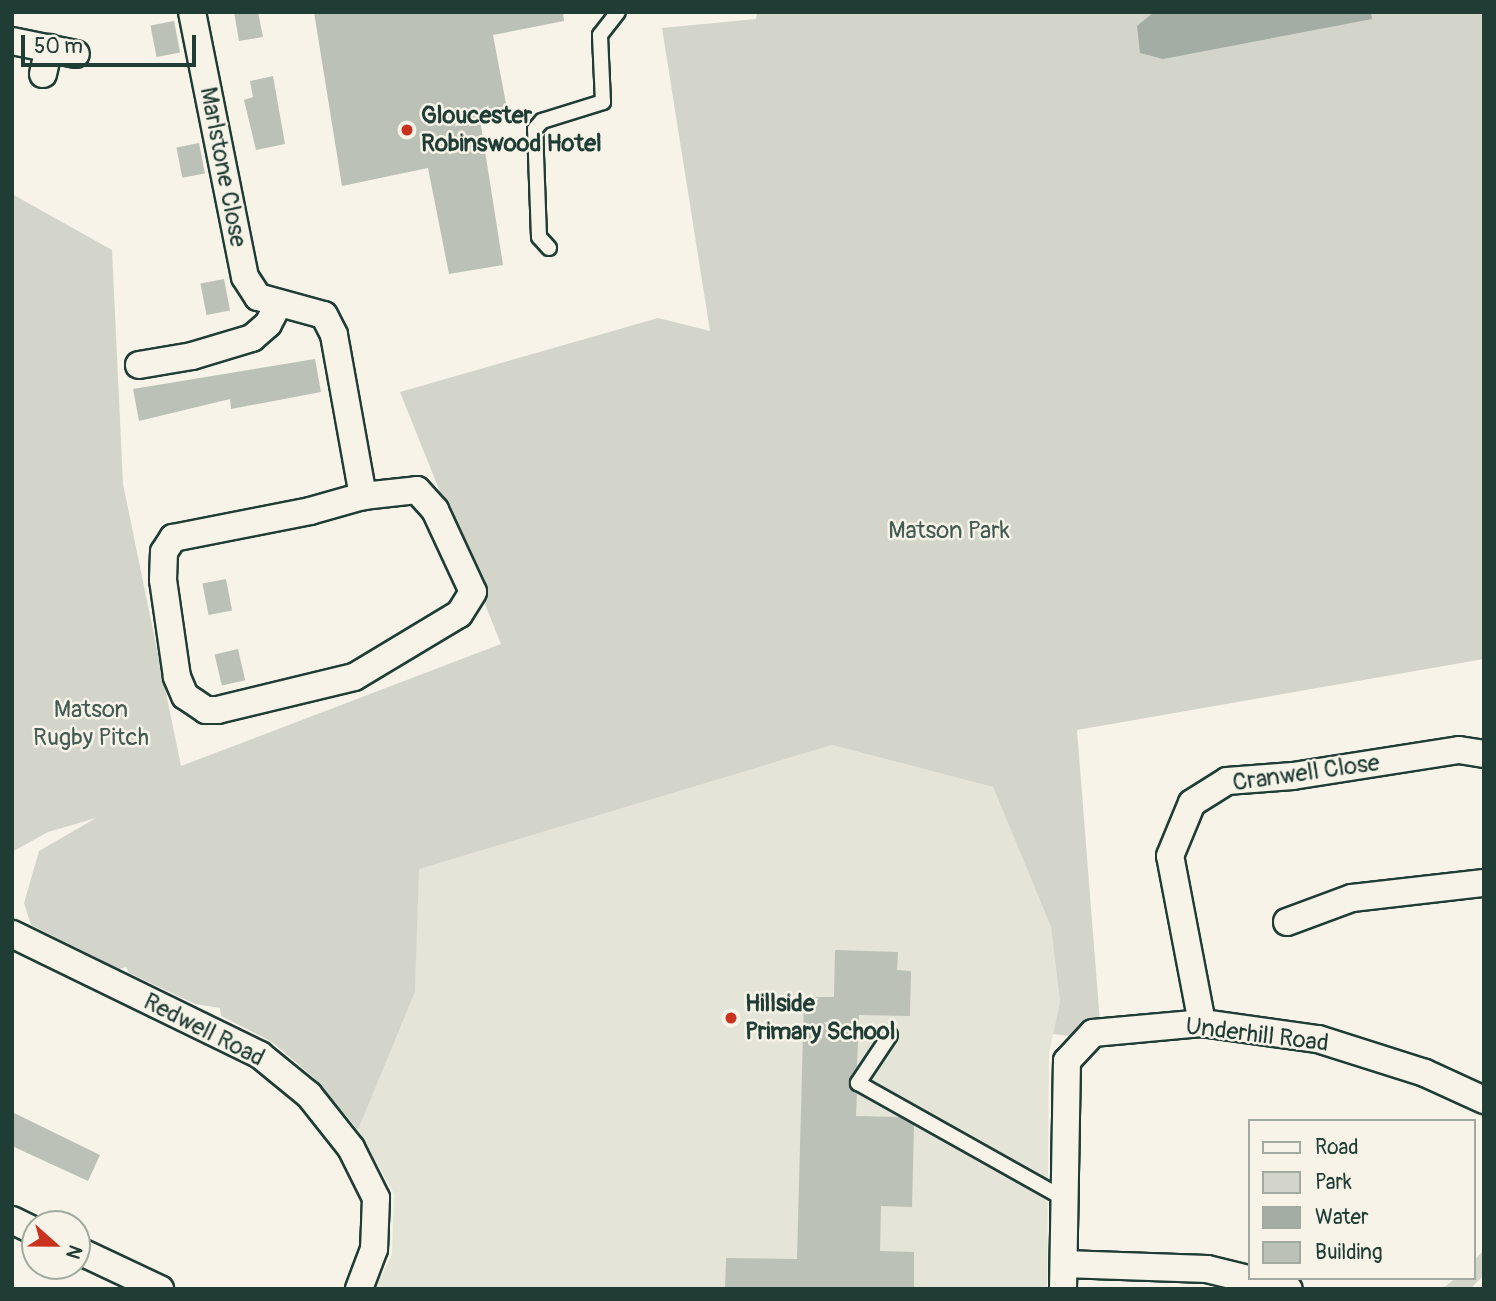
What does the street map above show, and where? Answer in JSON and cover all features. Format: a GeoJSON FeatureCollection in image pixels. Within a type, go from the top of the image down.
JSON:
{"type":"FeatureCollection","features":[{"type":"Feature","properties":{"kind":"street","name":"Marlstone Close"},"geometry":{"type":"LineString","coordinates":[[192,12],[245,277],[258,297],[324,315],[334,335],[363,496]]}},
{"type":"Feature","properties":{"kind":"street"},"geometry":{"type":"LineString","coordinates":[[12,41],[76,54]]}},
{"type":"Feature","properties":{"kind":"street"},"geometry":{"type":"LineString","coordinates":[[43,74],[49,48]]}},
{"type":"Feature","properties":{"kind":"street"},"geometry":{"type":"LineString","coordinates":[[139,365],[192,356],[252,338],[268,324],[278,304]]}},
{"type":"Feature","properties":{"kind":"street"},"geometry":{"type":"LineString","coordinates":[[417,490],[428,499],[473,592],[470,603],[354,677],[218,710],[195,705],[185,696],[177,677],[163,580],[164,552],[173,538],[310,511],[363,496],[417,490]]}},
{"type":"Feature","properties":{"kind":"street","name":"Cranwell Close"},"geometry":{"type":"LineString","coordinates":[[1202,1023],[1170,856],[1192,803],[1227,781],[1293,776],[1459,750],[1484,754]]}},
{"type":"Feature","properties":{"kind":"street"},"geometry":{"type":"LineString","coordinates":[[1287,922],[1352,898],[1484,883]]}},
{"type":"Feature","properties":{"kind":"street","name":"Redwell Road"},"geometry":{"type":"LineString","coordinates":[[12,934],[260,1055],[309,1095],[351,1148],[376,1198],[374,1250],[359,1289]]}},
{"type":"Feature","properties":{"kind":"street","name":"Underhill Road"},"geometry":{"type":"LineString","coordinates":[[1248,1279],[1207,1269],[1063,1276],[1067,1061],[1093,1033],[1202,1023],[1361,1050],[1484,1100]]}},
{"type":"Feature","properties":{"kind":"street"},"geometry":{"type":"LineString","coordinates":[[91,1257],[160,1289]]}},
{"type":"Feature","properties":{"kind":"street","name":"Underhill Road"},"geometry":{"type":"LineString","coordinates":[[1252,1280],[1289,1289]]}},
{"type":"Feature","properties":{"kind":"lane"},"geometry":{"type":"LineString","coordinates":[[549,248],[539,237],[536,130],[542,121],[603,102],[600,35],[618,12]]}},
{"type":"Feature","properties":{"kind":"lane"},"geometry":{"type":"LineString","coordinates":[[890,1035],[858,1083],[1065,1199]]}},
{"type":"Feature","properties":{"kind":"shaded area","name":"Hillside Primary School"},"geometry":{"type":"Polygon","coordinates":[[[832,745],[993,787],[1051,927],[1060,1002],[1049,1053],[1047,1289],[375,1289],[392,1254],[394,1194],[358,1130],[415,992],[418,869],[832,745]]]}},
{"type":"Feature","properties":{"kind":"green space","name":"Matson Park"},"geometry":{"type":"Polygon","coordinates":[[[757,12],[1484,12],[1484,659],[1077,730],[1100,1022],[1069,1036],[1053,1034],[1060,1002],[1051,927],[993,787],[832,745],[419,869],[415,992],[358,1130],[313,1077],[272,1042],[221,1016],[220,1008],[195,1004],[129,973],[126,967],[119,969],[31,925],[24,903],[39,851],[96,818],[48,832],[12,852],[12,194],[112,250],[123,484],[181,766],[501,644],[400,392],[658,318],[710,331],[662,28],[756,19],[757,12]]]}},
{"type":"Feature","properties":{"kind":"green space"},"geometry":{"type":"Polygon","coordinates":[[[1484,1250],[1484,1275],[1471,1288],[1442,1289],[1453,1280],[1475,1280],[1475,1259],[1484,1250]]]}},
{"type":"Feature","properties":{"kind":"water"},"geometry":{"type":"Polygon","coordinates":[[[1154,12],[1371,12],[1372,19],[1163,59],[1140,53],[1137,26],[1154,12]]]}},
{"type":"Feature","properties":{"kind":"building"},"geometry":{"type":"Polygon","coordinates":[[[234,12],[258,12],[263,37],[239,41],[234,12]]]}},
{"type":"Feature","properties":{"kind":"building","name":"Gloucester Robinswood Hotel"},"geometry":{"type":"Polygon","coordinates":[[[314,12],[563,12],[564,21],[493,35],[507,109],[479,113],[503,265],[449,274],[428,168],[342,186],[314,12]]]}},
{"type":"Feature","properties":{"kind":"building"},"geometry":{"type":"Polygon","coordinates":[[[174,21],[180,52],[157,57],[150,26],[174,21]]]}},
{"type":"Feature","properties":{"kind":"building"},"geometry":{"type":"Polygon","coordinates":[[[273,76],[285,144],[256,150],[244,100],[253,97],[250,81],[273,76]]]}},
{"type":"Feature","properties":{"kind":"building"},"geometry":{"type":"Polygon","coordinates":[[[199,143],[205,173],[182,178],[176,147],[199,143]]]}},
{"type":"Feature","properties":{"kind":"building"},"geometry":{"type":"Polygon","coordinates":[[[224,279],[230,310],[207,315],[200,284],[224,279]]]}},
{"type":"Feature","properties":{"kind":"building"},"geometry":{"type":"Polygon","coordinates":[[[315,359],[321,392],[231,409],[230,399],[139,421],[133,389],[315,359]]]}},
{"type":"Feature","properties":{"kind":"building"},"geometry":{"type":"Polygon","coordinates":[[[226,579],[232,610],[209,615],[202,584],[226,579]]]}},
{"type":"Feature","properties":{"kind":"building"},"geometry":{"type":"Polygon","coordinates":[[[238,649],[245,680],[222,686],[215,654],[238,649]]]}},
{"type":"Feature","properties":{"kind":"building"},"geometry":{"type":"Polygon","coordinates":[[[835,950],[898,952],[897,970],[911,971],[910,1016],[859,1015],[857,1067],[848,1083],[857,1093],[856,1116],[899,1117],[914,1125],[912,1207],[881,1206],[880,1251],[914,1252],[914,1289],[725,1289],[726,1258],[797,1259],[804,997],[834,997],[835,950]]]}},
{"type":"Feature","properties":{"kind":"building"},"geometry":{"type":"Polygon","coordinates":[[[12,1112],[100,1155],[88,1181],[12,1146],[12,1112]]]}},
{"type":"Feature","properties":{"kind":"place","name":"Gloucester Robinswood Hotel"},"geometry":{"type":"Point","coordinates":[407,130]}},
{"type":"Feature","properties":{"kind":"place","name":"Hillside Primary School"},"geometry":{"type":"Point","coordinates":[731,1018]}},
{"type":"Feature","properties":{"kind":"park label","name":"Matson Rugby Pitch"},"geometry":{"type":"Point","coordinates":[91,724]}}]}
